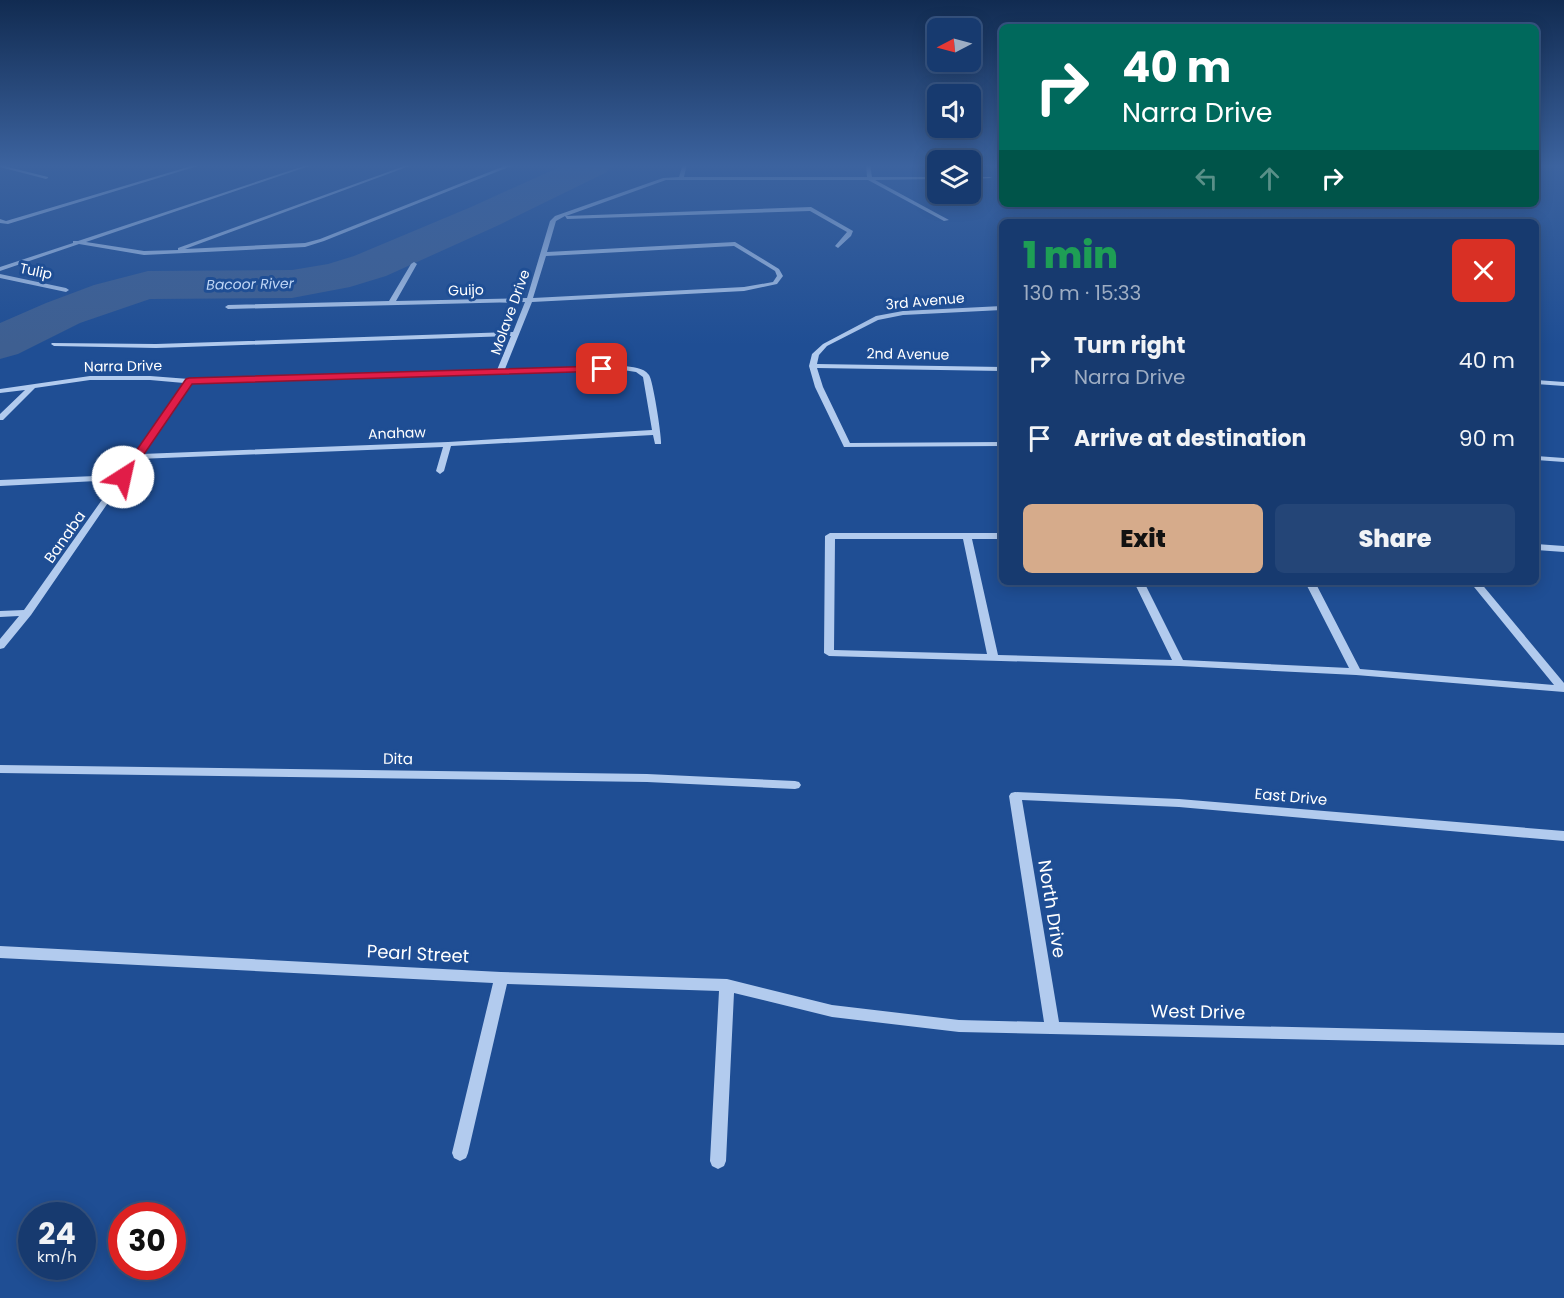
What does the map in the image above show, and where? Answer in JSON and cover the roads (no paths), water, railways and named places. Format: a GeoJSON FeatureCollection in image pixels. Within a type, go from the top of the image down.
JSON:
{"type":"FeatureCollection","features":[{"type":"Feature","properties":{"kind":"street"},"geometry":{"type":"LineString","coordinates":[[0,269],[128,225]]}},
{"type":"Feature","properties":{"kind":"street"},"geometry":{"type":"LineString","coordinates":[[169,253],[247,225]]}},
{"type":"Feature","properties":{"kind":"street"},"geometry":{"type":"LineString","coordinates":[[75,242],[125,251],[169,253],[305,245],[360,225]]}},
{"type":"Feature","properties":{"kind":"street","name":"Molave Drive"},"geometry":{"type":"LineString","coordinates":[[500,372],[529,300],[553,225]]}},
{"type":"Feature","properties":{"kind":"street"},"geometry":{"type":"LineString","coordinates":[[838,246],[850,231],[839,225]]}},
{"type":"Feature","properties":{"kind":"street","name":"Guijo"},"geometry":{"type":"LineString","coordinates":[[228,308],[529,300],[744,289],[775,283],[780,276],[777,270],[735,244],[543,254]]}},
{"type":"Feature","properties":{"kind":"street"},"geometry":{"type":"LineString","coordinates":[[391,304],[414,264]]}},
{"type":"Feature","properties":{"kind":"street","name":"Tulip"},"geometry":{"type":"LineString","coordinates":[[0,276],[66,290]]}},
{"type":"Feature","properties":{"kind":"street","name":"3rd Avenue"},"geometry":{"type":"LineString","coordinates":[[813,366],[816,354],[825,345],[876,318],[903,313],[999,308]]}},
{"type":"Feature","properties":{"kind":"street"},"geometry":{"type":"LineString","coordinates":[[54,344],[156,345],[516,334]]}},
{"type":"Feature","properties":{"kind":"street"},"geometry":{"type":"LineString","coordinates":[[813,366],[819,387],[847,445],[999,444]]}},
{"type":"Feature","properties":{"kind":"street","name":"2nd Avenue"},"geometry":{"type":"LineString","coordinates":[[813,366],[999,369]]}},
{"type":"Feature","properties":{"kind":"street","name":"Narra Drive"},"geometry":{"type":"LineString","coordinates":[[0,391],[90,378],[150,378],[189,381],[623,368],[638,370],[646,376],[658,442]]}},
{"type":"Feature","properties":{"kind":"street","name":"Banaba"},"geometry":{"type":"LineString","coordinates":[[0,646],[27,613],[189,381]]}},
{"type":"Feature","properties":{"kind":"street"},"geometry":{"type":"LineString","coordinates":[[1539,382],[1564,384]]}},
{"type":"Feature","properties":{"kind":"street"},"geometry":{"type":"LineString","coordinates":[[0,418],[31,388]]}},
{"type":"Feature","properties":{"kind":"street","name":"Anahaw"},"geometry":{"type":"LineString","coordinates":[[137,457],[448,444],[657,432]]}},
{"type":"Feature","properties":{"kind":"street"},"geometry":{"type":"LineString","coordinates":[[440,471],[448,444]]}},
{"type":"Feature","properties":{"kind":"street"},"geometry":{"type":"LineString","coordinates":[[1539,458],[1564,460]]}},
{"type":"Feature","properties":{"kind":"street"},"geometry":{"type":"LineString","coordinates":[[0,483],[123,477]]}},
{"type":"Feature","properties":{"kind":"street"},"geometry":{"type":"LineString","coordinates":[[999,536],[830,536],[829,653],[1179,663],[1356,672],[1564,689]]}},
{"type":"Feature","properties":{"kind":"street"},"geometry":{"type":"LineString","coordinates":[[967,536],[993,658]]}},
{"type":"Feature","properties":{"kind":"street"},"geometry":{"type":"LineString","coordinates":[[1539,547],[1564,549]]}},
{"type":"Feature","properties":{"kind":"street"},"geometry":{"type":"LineString","coordinates":[[1140,585],[1179,663]]}},
{"type":"Feature","properties":{"kind":"street"},"geometry":{"type":"LineString","coordinates":[[1312,585],[1356,672]]}},
{"type":"Feature","properties":{"kind":"street"},"geometry":{"type":"LineString","coordinates":[[1477,585],[1564,689]]}},
{"type":"Feature","properties":{"kind":"street"},"geometry":{"type":"LineString","coordinates":[[0,614],[27,613]]}},
{"type":"Feature","properties":{"kind":"street","name":"Dita"},"geometry":{"type":"LineString","coordinates":[[0,769],[647,778],[795,785]]}},
{"type":"Feature","properties":{"kind":"street","name":"East Drive"},"geometry":{"type":"LineString","coordinates":[[1015,796],[1179,803],[1564,836]]}},
{"type":"Feature","properties":{"kind":"street","name":"North Drive"},"geometry":{"type":"LineString","coordinates":[[1015,796],[1053,1028]]}},
{"type":"Feature","properties":{"kind":"street","name":"Pearl Street"},"geometry":{"type":"LineString","coordinates":[[0,952],[501,978],[727,985],[832,1011]]}},
{"type":"Feature","properties":{"kind":"street"},"geometry":{"type":"LineString","coordinates":[[460,1153],[501,978]]}},
{"type":"Feature","properties":{"kind":"street"},"geometry":{"type":"LineString","coordinates":[[718,1161],[727,985]]}},
{"type":"Feature","properties":{"kind":"street","name":"West Drive"},"geometry":{"type":"LineString","coordinates":[[832,1011],[959,1026],[1564,1039]]}},
{"type":"Feature","properties":{"kind":"waterway","name":"Bacoor River"},"geometry":{"type":"LineString","coordinates":[[0,343],[63,313],[111,295],[148,285],[292,284],[334,277],[370,266],[464,225]]}}]}
